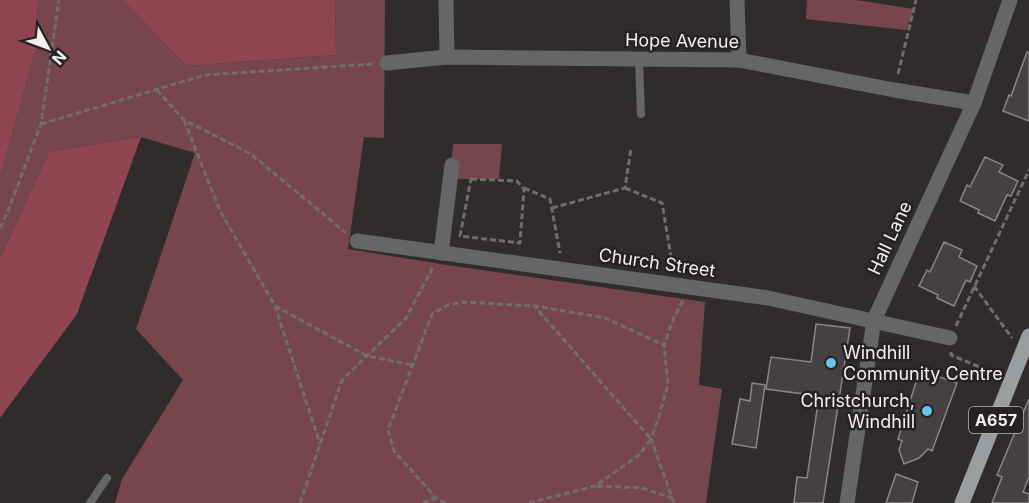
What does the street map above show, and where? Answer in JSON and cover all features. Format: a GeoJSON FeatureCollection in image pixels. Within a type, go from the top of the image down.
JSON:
{"type":"FeatureCollection","features":[{"type":"Feature","properties":{"kind":"main road","name":"A657"},"geometry":{"type":"LineString","coordinates":[[962,503],[1029,336]]}},
{"type":"Feature","properties":{"kind":"street"},"geometry":{"type":"LineString","coordinates":[[446,0],[447,57]]}},
{"type":"Feature","properties":{"kind":"street"},"geometry":{"type":"LineString","coordinates":[[737,0],[739,60]]}},
{"type":"Feature","properties":{"kind":"street","name":"Hall Lane"},"geometry":{"type":"LineString","coordinates":[[847,503],[874,320],[974,103],[1010,0]]}},
{"type":"Feature","properties":{"kind":"street","name":"Hope Avenue"},"geometry":{"type":"LineString","coordinates":[[387,63],[447,57],[739,60],[974,103]]}},
{"type":"Feature","properties":{"kind":"street"},"geometry":{"type":"LineString","coordinates":[[441,253],[452,165]]}},
{"type":"Feature","properties":{"kind":"street","name":"Church Street"},"geometry":{"type":"LineString","coordinates":[[357,241],[768,298],[950,338]]}},
{"type":"Feature","properties":{"kind":"lane"},"geometry":{"type":"LineString","coordinates":[[639,59],[641,114]]}},
{"type":"Feature","properties":{"kind":"lane"},"geometry":{"type":"LineString","coordinates":[[90,503],[107,478]]}},
{"type":"Feature","properties":{"kind":"path"},"geometry":{"type":"LineString","coordinates":[[0,228],[40,124],[59,0]]}},
{"type":"Feature","properties":{"kind":"path"},"geometry":{"type":"LineString","coordinates":[[894,90],[916,0]]}},
{"type":"Feature","properties":{"kind":"path"},"geometry":{"type":"LineString","coordinates":[[40,124],[205,75],[387,63]]}},
{"type":"Feature","properties":{"kind":"path"},"geometry":{"type":"LineString","coordinates":[[156,90],[184,120],[251,154],[357,241]]}},
{"type":"Feature","properties":{"kind":"path"},"geometry":{"type":"LineString","coordinates":[[184,120],[220,211],[275,306],[320,444]]}},
{"type":"Feature","properties":{"kind":"path"},"geometry":{"type":"LineString","coordinates":[[625,188],[631,147]]}},
{"type":"Feature","properties":{"kind":"path"},"geometry":{"type":"LineString","coordinates":[[1012,381],[951,355],[950,338],[1029,170]]}},
{"type":"Feature","properties":{"kind":"path"},"geometry":{"type":"LineString","coordinates":[[522,187],[524,189],[520,243],[460,236],[471,179],[517,181],[522,187],[550,199],[564,270]]}},
{"type":"Feature","properties":{"kind":"path"},"geometry":{"type":"LineString","coordinates":[[552,208],[625,188],[662,204],[683,286],[663,345],[668,384],[651,439],[639,455],[595,486]]}},
{"type":"Feature","properties":{"kind":"path"},"geometry":{"type":"LineString","coordinates":[[300,503],[342,380],[406,318],[441,253]]}},
{"type":"Feature","properties":{"kind":"path"},"geometry":{"type":"LineString","coordinates":[[974,286],[1023,353]]}},
{"type":"Feature","properties":{"kind":"path"},"geometry":{"type":"LineString","coordinates":[[446,503],[436,498],[394,451],[388,430],[432,314],[448,305],[464,302],[534,306],[605,318],[663,345]]}},
{"type":"Feature","properties":{"kind":"path"},"geometry":{"type":"LineString","coordinates":[[275,306],[367,356],[413,365]]}},
{"type":"Feature","properties":{"kind":"path"},"geometry":{"type":"LineString","coordinates":[[534,306],[651,439],[674,503]]}},
{"type":"Feature","properties":{"kind":"path"},"geometry":{"type":"LineString","coordinates":[[529,503],[595,486],[642,488],[672,498]]}},
{"type":"Feature","properties":{"kind":"path"},"geometry":{"type":"LineString","coordinates":[[423,503],[436,498]]}},
{"type":"Feature","properties":{"kind":"shaded area"},"geometry":{"type":"Polygon","coordinates":[[[0,0],[37,0],[38,42],[0,177],[0,0]]]}},
{"type":"Feature","properties":{"kind":"shaded area"},"geometry":{"type":"Polygon","coordinates":[[[37,0],[123,0],[186,66],[336,55],[335,0],[385,0],[384,138],[364,137],[348,249],[705,302],[699,385],[722,389],[706,503],[115,503],[122,479],[183,380],[136,329],[195,153],[141,137],[49,152],[0,258],[0,177],[38,42],[37,0]]]}},
{"type":"Feature","properties":{"kind":"shaded area"},"geometry":{"type":"Polygon","coordinates":[[[123,0],[335,0],[336,55],[186,66],[123,0]]]}},
{"type":"Feature","properties":{"kind":"shaded area"},"geometry":{"type":"Polygon","coordinates":[[[807,0],[856,0],[914,9],[906,30],[806,19],[807,0]]]}},
{"type":"Feature","properties":{"kind":"shaded area"},"geometry":{"type":"Polygon","coordinates":[[[141,137],[77,314],[0,418],[0,258],[49,152],[141,137]]]}},
{"type":"Feature","properties":{"kind":"shaded area"},"geometry":{"type":"Polygon","coordinates":[[[453,144],[502,144],[499,179],[450,179],[453,144]]]}},
{"type":"Feature","properties":{"kind":"building"},"geometry":{"type":"Polygon","coordinates":[[[1027,52],[1029,52],[1029,121],[1003,111],[1027,52]]]}},
{"type":"Feature","properties":{"kind":"building"},"geometry":{"type":"Polygon","coordinates":[[[985,157],[1003,165],[999,172],[1018,181],[1011,196],[1007,195],[995,221],[960,201],[967,185],[970,187],[985,157]]]}},
{"type":"Feature","properties":{"kind":"building"},"geometry":{"type":"Polygon","coordinates":[[[944,242],[962,250],[959,257],[977,266],[970,282],[966,280],[954,306],[919,286],[927,270],[930,272],[944,242]]]}},
{"type":"Feature","properties":{"kind":"building"},"geometry":{"type":"Polygon","coordinates":[[[816,324],[850,328],[823,503],[794,503],[797,477],[807,478],[819,396],[766,389],[771,357],[811,362],[816,324]]]}},
{"type":"Feature","properties":{"kind":"building","name":"Christchurch, Windhill"},"geometry":{"type":"Polygon","coordinates":[[[920,370],[957,383],[932,451],[928,449],[919,458],[904,464],[899,450],[902,441],[898,439],[920,370]]]}},
{"type":"Feature","properties":{"kind":"building"},"geometry":{"type":"Polygon","coordinates":[[[752,383],[765,385],[756,448],[732,444],[740,399],[750,401],[752,383]]]}},
{"type":"Feature","properties":{"kind":"building"},"geometry":{"type":"Polygon","coordinates":[[[1029,399],[1029,477],[1023,492],[1029,494],[1029,503],[992,503],[1002,477],[997,475],[1029,399]]]}},
{"type":"Feature","properties":{"kind":"building"},"geometry":{"type":"Polygon","coordinates":[[[896,474],[918,482],[912,503],[886,503],[896,474]]]}},
{"type":"Feature","properties":{"kind":"place","name":"Windhill Community Centre"},"geometry":{"type":"Point","coordinates":[831,363]}},
{"type":"Feature","properties":{"kind":"place","name":"Christchurch, Windhill"},"geometry":{"type":"Point","coordinates":[927,411]}}]}
